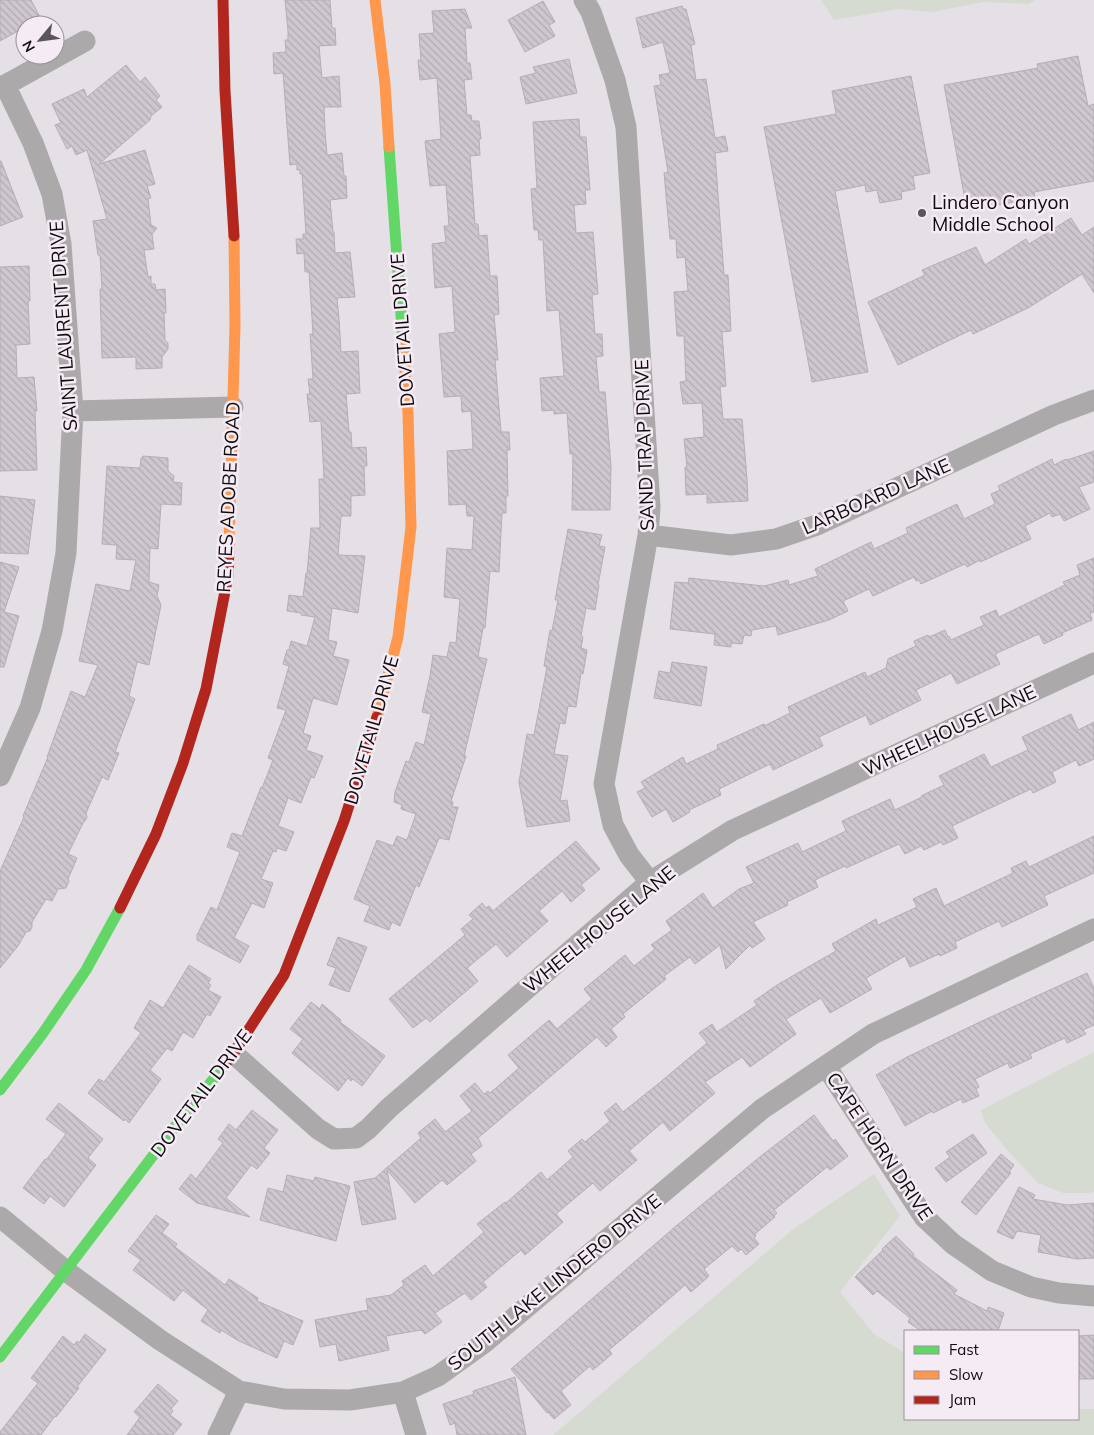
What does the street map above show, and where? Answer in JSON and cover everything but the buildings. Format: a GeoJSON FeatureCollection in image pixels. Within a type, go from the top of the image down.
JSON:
{"type":"FeatureCollection","features":[{"type":"Feature","properties":{"kind":"street","name":"REYES ADOBE ROAD"},"geometry":{"type":"LineString","coordinates":[[0,1090],[43,1033],[86,970],[124,900],[156,834],[183,763],[206,689],[228,576],[235,326],[234,230],[225,91],[223,0]]}},
{"type":"Feature","properties":{"kind":"street","name":"DOVETAIL DRIVE"},"geometry":{"type":"LineString","coordinates":[[0,1356],[177,1124],[234,1054],[284,975],[344,821],[375,727],[398,637],[411,527],[408,413],[385,84],[376,0]]}},
{"type":"Feature","properties":{"kind":"street","name":"SAND TRAP DRIVE"},"geometry":{"type":"LineString","coordinates":[[584,0],[591,12],[615,80],[626,127],[650,507],[648,535],[604,784],[613,825],[629,855],[650,882]]}},
{"type":"Feature","properties":{"kind":"street"},"geometry":{"type":"LineString","coordinates":[[2,87],[85,41]]}},
{"type":"Feature","properties":{"kind":"street","name":"SAINT LAURENT DRIVE"},"geometry":{"type":"LineString","coordinates":[[0,776],[30,708],[52,630],[66,553],[73,411],[60,244],[52,194],[33,143],[2,87]]}},
{"type":"Feature","properties":{"kind":"street","name":"LARBOARD LANE"},"geometry":{"type":"LineString","coordinates":[[648,535],[731,545],[776,539],[817,525],[1054,415],[1094,400]]}},
{"type":"Feature","properties":{"kind":"street"},"geometry":{"type":"LineString","coordinates":[[73,411],[233,407]]}},
{"type":"Feature","properties":{"kind":"street","name":"WHEELHOUSE LANE"},"geometry":{"type":"LineString","coordinates":[[234,1054],[318,1129],[334,1139],[356,1138],[650,882],[733,830],[1094,663]]}},
{"type":"Feature","properties":{"kind":"street","name":"SOUTH LAKE LINDERO DRIVE"},"geometry":{"type":"LineString","coordinates":[[0,1217],[66,1271],[160,1340],[239,1391],[284,1399],[341,1400],[403,1392],[438,1376],[484,1343],[762,1109],[873,1034],[1094,929]]}},
{"type":"Feature","properties":{"kind":"street","name":"CAPE HORN DRIVE"},"geometry":{"type":"LineString","coordinates":[[826,1066],[924,1217],[953,1244],[992,1271],[1030,1287],[1059,1293],[1094,1296]]}},
{"type":"Feature","properties":{"kind":"street"},"geometry":{"type":"LineString","coordinates":[[218,1435],[239,1391]]}},
{"type":"Feature","properties":{"kind":"street"},"geometry":{"type":"LineString","coordinates":[[403,1392],[416,1435]]}},
{"type":"Feature","properties":{"kind":"shaded area"},"geometry":{"type":"Polygon","coordinates":[[[821,0],[1035,0],[1029,4],[984,2],[932,12],[899,9],[834,20],[821,0]]]}},
{"type":"Feature","properties":{"kind":"shaded area"},"geometry":{"type":"Polygon","coordinates":[[[1094,1052],[1094,1192],[1063,1193],[1038,1183],[985,1123],[981,1110],[1094,1052]]]}},
{"type":"Feature","properties":{"kind":"shaded area"},"geometry":{"type":"Polygon","coordinates":[[[874,1174],[900,1216],[840,1292],[874,1334],[904,1352],[904,1420],[1079,1420],[1079,1409],[1094,1409],[1094,1435],[553,1435],[792,1230],[874,1174]]]}},
{"type":"Feature","properties":{"kind":"traffic: fast"},"geometry":{"type":"LineString","coordinates":[[389,147],[403,342]]}},
{"type":"Feature","properties":{"kind":"traffic: fast"},"geometry":{"type":"LineString","coordinates":[[0,1090],[43,1033],[86,970],[120,908]]}},
{"type":"Feature","properties":{"kind":"traffic: fast"},"geometry":{"type":"LineString","coordinates":[[0,1357],[177,1124],[229,1060]]}},
{"type":"Feature","properties":{"kind":"traffic: slow"},"geometry":{"type":"LineString","coordinates":[[375,0],[385,84],[389,147]]}},
{"type":"Feature","properties":{"kind":"traffic: slow"},"geometry":{"type":"LineString","coordinates":[[229,545],[235,325],[234,236]]}},
{"type":"Feature","properties":{"kind":"traffic: slow"},"geometry":{"type":"LineString","coordinates":[[377,717],[398,637],[411,527],[408,413],[403,342]]}},
{"type":"Feature","properties":{"kind":"traffic: jam"},"geometry":{"type":"LineString","coordinates":[[223,0],[225,91],[234,236]]}},
{"type":"Feature","properties":{"kind":"traffic: jam"},"geometry":{"type":"LineString","coordinates":[[120,908],[156,834],[183,763],[206,689],[228,576],[229,545]]}},
{"type":"Feature","properties":{"kind":"traffic: jam"},"geometry":{"type":"LineString","coordinates":[[229,1060],[284,975],[344,821],[377,717]]}},
{"type":"Feature","properties":{"kind":"place","name":"Lindero Canyon Middle School"},"geometry":{"type":"Point","coordinates":[922,213]}}]}
